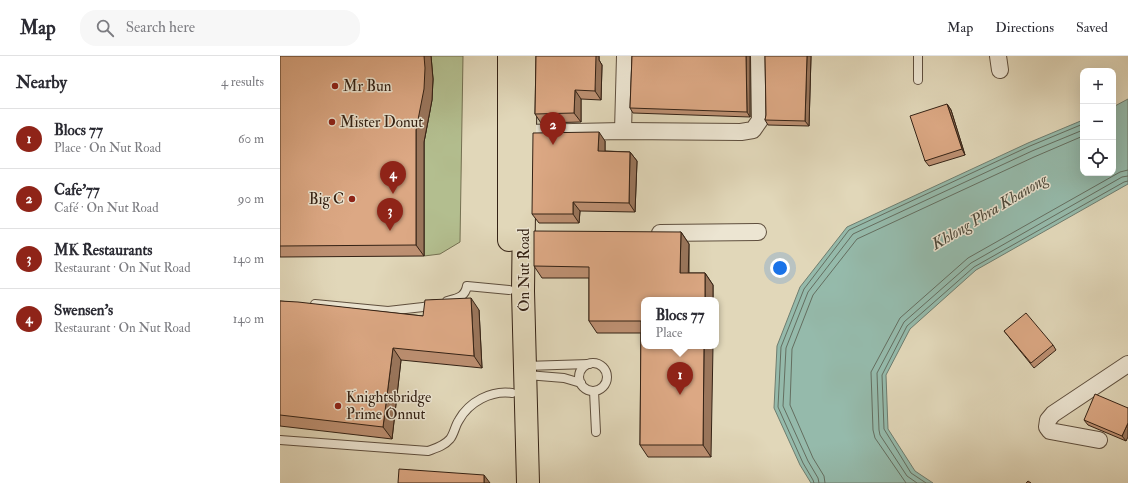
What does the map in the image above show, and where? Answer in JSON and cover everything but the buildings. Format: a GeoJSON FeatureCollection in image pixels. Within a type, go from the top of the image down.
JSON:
{"type":"FeatureCollection","features":[{"type":"Feature","properties":{"kind":"main road","name":"On Nut Road"},"geometry":{"type":"LineString","coordinates":[[509,56],[516,290],[528,483]]}},
{"type":"Feature","properties":{"kind":"main road","name":"On Nut Road"},"geometry":{"type":"LineString","coordinates":[[515,483],[521,381],[516,290],[530,233],[525,133],[526,56]]}},
{"type":"Feature","properties":{"kind":"street"},"geometry":{"type":"LineString","coordinates":[[623,131],[625,56]]}},
{"type":"Feature","properties":{"kind":"street"},"geometry":{"type":"LineString","coordinates":[[525,133],[623,131],[741,132],[753,130],[760,120],[760,56]]}},
{"type":"Feature","properties":{"kind":"street"},"geometry":{"type":"LineString","coordinates":[[648,233],[758,232]]}},
{"type":"Feature","properties":{"kind":"street"},"geometry":{"type":"LineString","coordinates":[[1099,440],[1050,431],[1047,424],[1053,414],[1128,364]]}},
{"type":"Feature","properties":{"kind":"lane"},"geometry":{"type":"LineString","coordinates":[[918,56],[918,80]]}},
{"type":"Feature","properties":{"kind":"lane"},"geometry":{"type":"LineString","coordinates":[[303,303],[388,311],[422,307],[456,299],[466,292],[467,286],[516,290]]}},
{"type":"Feature","properties":{"kind":"lane"},"geometry":{"type":"LineString","coordinates":[[280,440],[428,451],[452,438],[458,421],[465,410],[477,400],[504,392],[521,381],[589,364],[593,363],[601,366],[606,373],[606,382],[600,389],[587,389],[583,387],[579,379],[582,370],[589,364]]}},
{"type":"Feature","properties":{"kind":"lane"},"geometry":{"type":"LineString","coordinates":[[521,381],[564,378],[581,383]]}},
{"type":"Feature","properties":{"kind":"lane"},"geometry":{"type":"LineString","coordinates":[[594,390],[596,432]]}},
{"type":"Feature","properties":{"kind":"shaded area"},"geometry":{"type":"Polygon","coordinates":[[[430,56],[463,56],[460,242],[440,254],[424,256],[424,142],[430,111],[433,80],[430,56]]]}},
{"type":"Feature","properties":{"kind":"water","name":"Khlong Phra Khanong"},"geometry":{"type":"Polygon","coordinates":[[[1128,99],[1128,184],[976,270],[910,329],[886,375],[888,429],[915,471],[933,483],[811,483],[800,465],[774,408],[777,346],[800,287],[847,227],[1028,143],[1080,121],[1080,176],[1116,176],[1116,105],[1128,99]]]}},
{"type":"Feature","properties":{"kind":"place","name":"Mr Bun"},"geometry":{"type":"Point","coordinates":[335,86]}},
{"type":"Feature","properties":{"kind":"place","name":"Mister Donut"},"geometry":{"type":"Point","coordinates":[332,122]}},
{"type":"Feature","properties":{"kind":"place","name":"Cafe'77"},"geometry":{"type":"Point","coordinates":[553,145]}},
{"type":"Feature","properties":{"kind":"place","name":"Swensen's"},"geometry":{"type":"Point","coordinates":[393,194]}},
{"type":"Feature","properties":{"kind":"place","name":"Big C"},"geometry":{"type":"Point","coordinates":[352,199]}},
{"type":"Feature","properties":{"kind":"place","name":"MK Restaurants"},"geometry":{"type":"Point","coordinates":[390,231]}},
{"type":"Feature","properties":{"kind":"place","name":"Blocs 77"},"geometry":{"type":"Point","coordinates":[680,395]}},
{"type":"Feature","properties":{"kind":"place","name":"Knightsbridge Prime Onnut"},"geometry":{"type":"Point","coordinates":[338,406]}}]}
